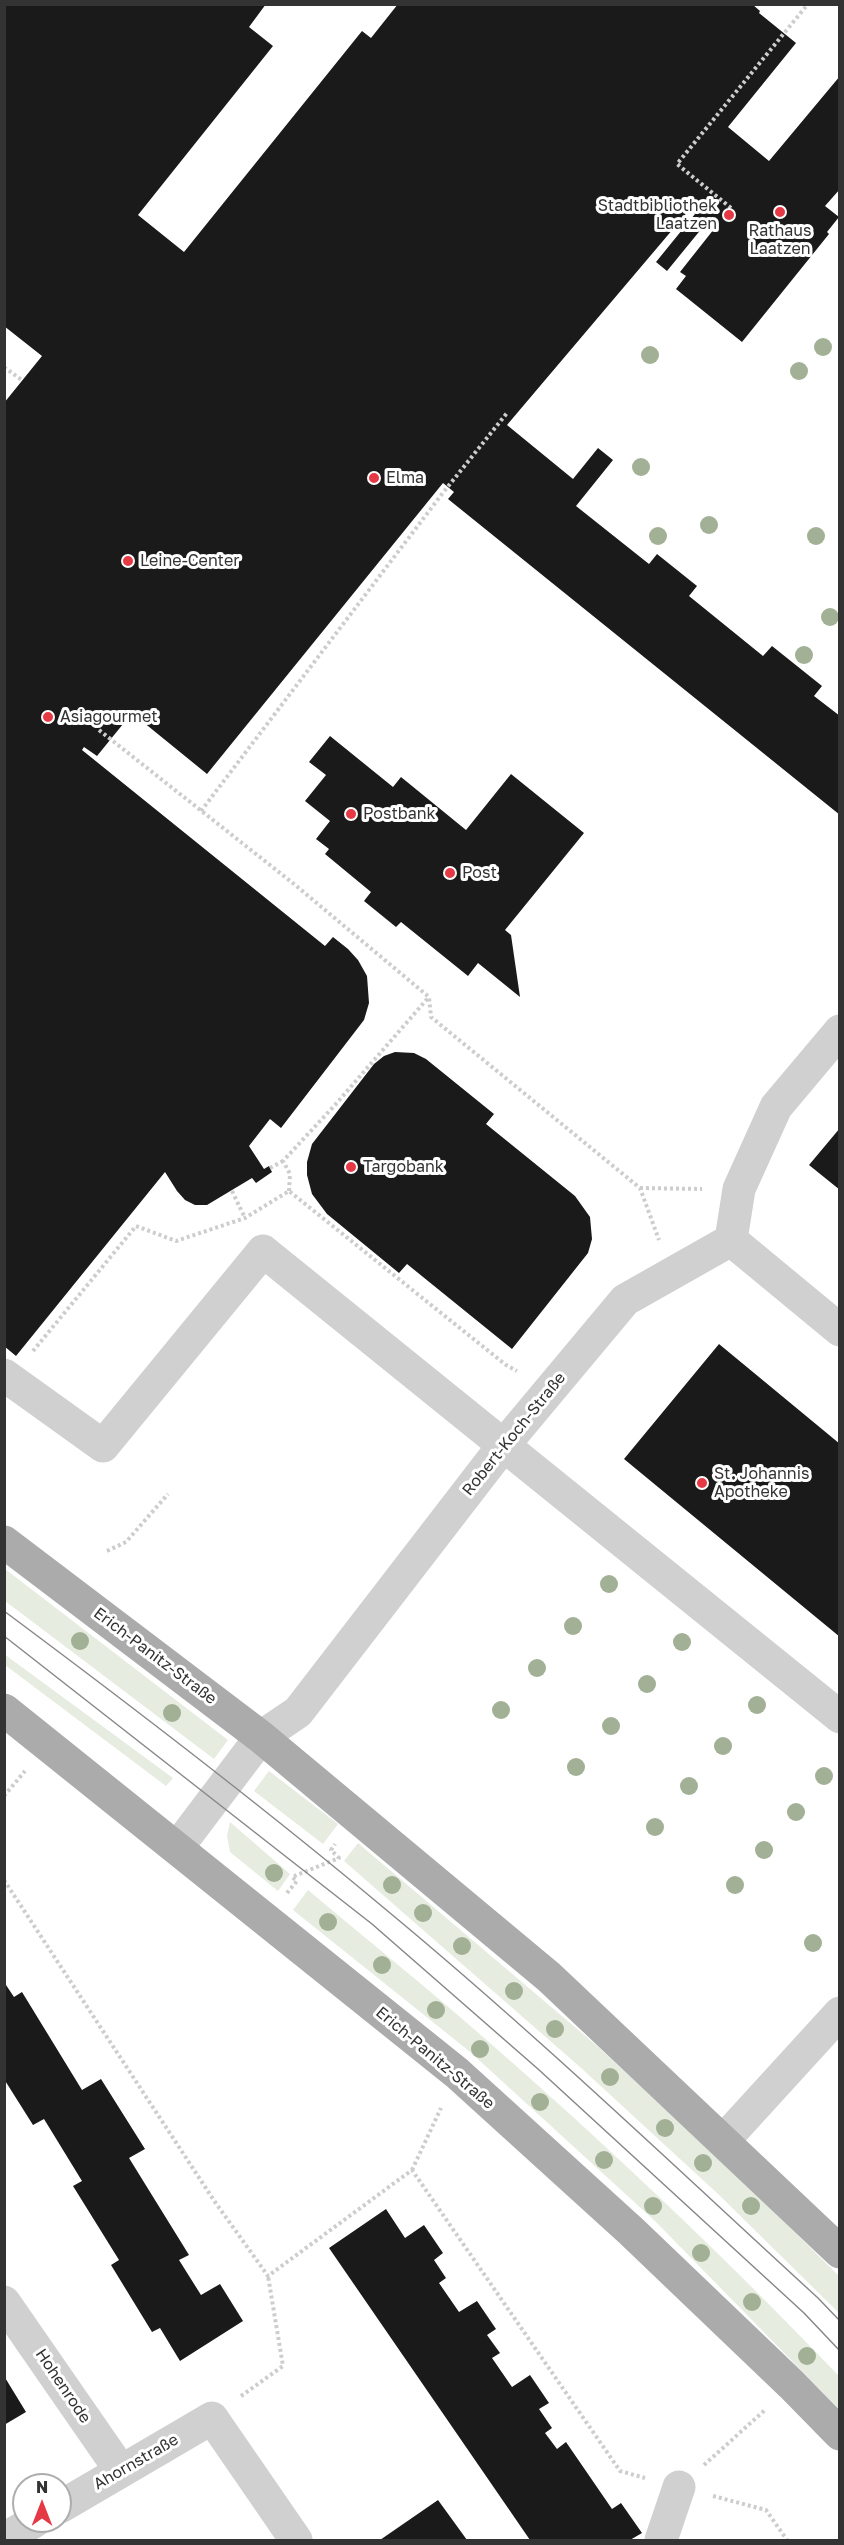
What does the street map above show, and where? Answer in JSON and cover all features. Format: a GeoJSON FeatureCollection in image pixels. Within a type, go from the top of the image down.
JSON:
{"type":"FeatureCollection","features":[{"type":"Feature","properties":{"kind":"main road","name":"Erich-Panitz-Straße"},"geometry":{"type":"LineString","coordinates":[[4,1542],[261,1737],[549,1977],[840,2252]]}},
{"type":"Feature","properties":{"kind":"main road","name":"Erich-Panitz-Straße"},"geometry":{"type":"LineString","coordinates":[[4,1710],[457,2073],[631,2231],[840,2434]]}},
{"type":"Feature","properties":{"kind":"street"},"geometry":{"type":"LineString","coordinates":[[840,1030],[776,1107],[739,1190],[731,1240],[840,1330]]}},
{"type":"Feature","properties":{"kind":"street","name":"Robert-Koch-Straße"},"geometry":{"type":"LineString","coordinates":[[177,1848],[261,1737],[298,1712],[503,1446],[625,1300],[731,1240]]}},
{"type":"Feature","properties":{"kind":"street"},"geometry":{"type":"LineString","coordinates":[[4,1375],[103,1446],[263,1251],[840,1717]]}},
{"type":"Feature","properties":{"kind":"street"},"geometry":{"type":"LineString","coordinates":[[724,2140],[840,2013]]}},
{"type":"Feature","properties":{"kind":"street","name":"Hohenrode"},"geometry":{"type":"LineString","coordinates":[[4,2302],[121,2471]]}},
{"type":"Feature","properties":{"kind":"street"},"geometry":{"type":"LineString","coordinates":[[212,2418],[296,2541]]}},
{"type":"Feature","properties":{"kind":"street","name":"Ahornstraße"},"geometry":{"type":"LineString","coordinates":[[72,2499],[212,2418]]}},
{"type":"Feature","properties":{"kind":"street"},"geometry":{"type":"LineString","coordinates":[[661,2541],[679,2487]]}},
{"type":"Feature","properties":{"kind":"path"},"geometry":{"type":"LineString","coordinates":[[731,208],[677,164],[808,4]]}},
{"type":"Feature","properties":{"kind":"path"},"geometry":{"type":"LineString","coordinates":[[4,367],[23,381]]}},
{"type":"Feature","properties":{"kind":"path"},"geometry":{"type":"LineString","coordinates":[[201,811],[507,412]]}},
{"type":"Feature","properties":{"kind":"path"},"geometry":{"type":"LineString","coordinates":[[99,730],[429,997],[431,1017],[640,1188],[672,1274]]}},
{"type":"Feature","properties":{"kind":"path"},"geometry":{"type":"LineString","coordinates":[[270,1168],[283,1161],[429,997]]}},
{"type":"Feature","properties":{"kind":"path"},"geometry":{"type":"LineString","coordinates":[[283,1161],[290,1173],[289,1191]]}},
{"type":"Feature","properties":{"kind":"path"},"geometry":{"type":"LineString","coordinates":[[640,1188],[739,1190]]}},
{"type":"Feature","properties":{"kind":"path"},"geometry":{"type":"LineString","coordinates":[[232,1191],[245,1218]]}},
{"type":"Feature","properties":{"kind":"path"},"geometry":{"type":"LineString","coordinates":[[107,1551],[126,1542],[168,1494]]}},
{"type":"Feature","properties":{"kind":"path"},"geometry":{"type":"LineString","coordinates":[[265,1918],[297,1881],[292,1877],[339,1858],[331,1850],[357,1816]]}},
{"type":"Feature","properties":{"kind":"path"},"geometry":{"type":"LineString","coordinates":[[4,1880],[215,2202],[268,2276],[283,2366],[212,2418]]}},
{"type":"Feature","properties":{"kind":"path"},"geometry":{"type":"LineString","coordinates":[[268,2276],[412,2170],[457,2073]]}},
{"type":"Feature","properties":{"kind":"path"},"geometry":{"type":"LineString","coordinates":[[412,2170],[620,2472],[766,2510],[787,2541]]}},
{"type":"Feature","properties":{"kind":"path"},"geometry":{"type":"LineString","coordinates":[[679,2487],[792,2385]]}},
{"type":"Feature","properties":{"kind":"shaded area"},"geometry":{"type":"Polygon","coordinates":[[[5,1569],[228,1740],[214,1759],[5,1601],[5,1569]]]}},
{"type":"Feature","properties":{"kind":"shaded area"},"geometry":{"type":"Polygon","coordinates":[[[4,1654],[173,1778],[166,1786],[5,1665],[4,1654]]]}},
{"type":"Feature","properties":{"kind":"shaded area"},"geometry":{"type":"Polygon","coordinates":[[[269,1771],[338,1824],[323,1844],[254,1791],[269,1771]]]}},
{"type":"Feature","properties":{"kind":"shaded area"},"geometry":{"type":"Polygon","coordinates":[[[230,1822],[290,1874],[278,1891],[230,1852],[227,1836],[230,1822]]]}},
{"type":"Feature","properties":{"kind":"shaded area"},"geometry":{"type":"Polygon","coordinates":[[[358,1843],[596,2045],[733,2171],[839,2276],[839,2313],[717,2193],[580,2067],[344,1861],[358,1843]]]}},
{"type":"Feature","properties":{"kind":"shaded area"},"geometry":{"type":"Polygon","coordinates":[[[308,1890],[528,2077],[709,2245],[839,2376],[839,2409],[655,2221],[469,2051],[293,1910],[308,1890]]]}},
{"type":"Feature","properties":{"kind":"building"},"geometry":{"type":"Polygon","coordinates":[[[4,4],[266,4],[249,27],[273,46],[138,215],[184,252],[362,31],[371,38],[398,4],[752,4],[760,11],[759,13],[796,43],[728,127],[769,161],[840,76],[840,189],[825,206],[839,217],[827,232],[829,234],[742,342],[676,289],[686,276],[680,272],[714,229],[707,222],[667,271],[656,262],[695,214],[690,209],[507,425],[573,479],[598,448],[613,460],[576,506],[649,564],[657,554],[697,586],[689,596],[763,656],[772,646],[822,686],[814,696],[840,716],[840,815],[448,499],[454,492],[443,483],[207,774],[132,713],[97,756],[84,747],[82,750],[325,946],[333,937],[348,949],[358,960],[367,976],[369,1003],[364,1020],[281,1128],[270,1119],[249,1146],[264,1169],[269,1166],[272,1172],[256,1183],[252,1178],[207,1205],[195,1205],[185,1200],[165,1172],[16,1356],[4,1346],[4,403],[42,356],[4,326],[4,4]]]}},
{"type":"Feature","properties":{"kind":"building","name":"Post"},"geometry":{"type":"Polygon","coordinates":[[[330,736],[393,787],[401,777],[466,830],[511,774],[584,833],[505,930],[511,935],[520,997],[478,963],[468,976],[401,922],[396,927],[364,901],[371,892],[325,854],[329,849],[316,839],[330,821],[305,801],[326,775],[309,762],[330,736]]]}},
{"type":"Feature","properties":{"kind":"building"},"geometry":{"type":"Polygon","coordinates":[[[395,1052],[414,1053],[426,1059],[494,1114],[486,1124],[575,1196],[590,1217],[592,1239],[588,1253],[512,1349],[407,1264],[399,1273],[327,1214],[312,1194],[307,1175],[307,1162],[312,1144],[374,1064],[384,1056],[395,1052]]]}},
{"type":"Feature","properties":{"kind":"building"},"geometry":{"type":"Polygon","coordinates":[[[840,1128],[840,1190],[809,1165],[840,1128]]]}},
{"type":"Feature","properties":{"kind":"building"},"geometry":{"type":"Polygon","coordinates":[[[719,1344],[840,1444],[840,1637],[624,1459],[719,1344]]]}},
{"type":"Feature","properties":{"kind":"building"},"geometry":{"type":"Polygon","coordinates":[[[4,1982],[14,1997],[22,1992],[82,2090],[101,2079],[145,2149],[129,2158],[189,2255],[179,2260],[201,2295],[220,2284],[243,2321],[180,2361],[160,2328],[152,2332],[111,2265],[119,2260],[73,2186],[82,2181],[44,2119],[33,2125],[4,2079],[4,1982]]]}},
{"type":"Feature","properties":{"kind":"building"},"geometry":{"type":"Polygon","coordinates":[[[386,2209],[405,2238],[424,2225],[443,2253],[434,2260],[446,2278],[439,2283],[459,2312],[477,2301],[496,2329],[487,2335],[500,2353],[492,2358],[512,2387],[530,2375],[549,2403],[539,2409],[552,2428],[545,2433],[557,2449],[566,2442],[612,2509],[621,2503],[642,2533],[630,2540],[530,2540],[329,2248],[386,2209]]]}},
{"type":"Feature","properties":{"kind":"building"},"geometry":{"type":"Polygon","coordinates":[[[4,2376],[26,2412],[4,2425],[4,2376]]]}},
{"type":"Feature","properties":{"kind":"building"},"geometry":{"type":"Polygon","coordinates":[[[438,2500],[467,2540],[380,2540],[438,2500]]]}},
{"type":"Feature","properties":{"kind":"tram line"},"geometry":{"type":"LineString","coordinates":[[4,1611],[244,1794],[440,1955],[604,2100],[840,2321]]}},
{"type":"Feature","properties":{"kind":"tram line"},"geometry":{"type":"LineString","coordinates":[[4,1636],[372,1924],[538,2069],[804,2313],[840,2351]]}},
{"type":"Feature","properties":{"kind":"place","name":"Rathaus Laatzen"},"geometry":{"type":"Point","coordinates":[780,212]}},
{"type":"Feature","properties":{"kind":"place","name":"Stadtbibliothek Laatzen"},"geometry":{"type":"Point","coordinates":[729,215]}},
{"type":"Feature","properties":{"kind":"place","name":"Elma"},"geometry":{"type":"Point","coordinates":[374,478]}},
{"type":"Feature","properties":{"kind":"place","name":"Leine-Center"},"geometry":{"type":"Point","coordinates":[128,561]}},
{"type":"Feature","properties":{"kind":"place","name":"Asiagourmet"},"geometry":{"type":"Point","coordinates":[48,717]}},
{"type":"Feature","properties":{"kind":"place","name":"Postbank"},"geometry":{"type":"Point","coordinates":[351,814]}},
{"type":"Feature","properties":{"kind":"place","name":"Post"},"geometry":{"type":"Point","coordinates":[450,873]}},
{"type":"Feature","properties":{"kind":"place","name":"Targobank"},"geometry":{"type":"Point","coordinates":[351,1167]}},
{"type":"Feature","properties":{"kind":"place","name":"St. Johannis Apotheke"},"geometry":{"type":"Point","coordinates":[702,1483]}}]}
